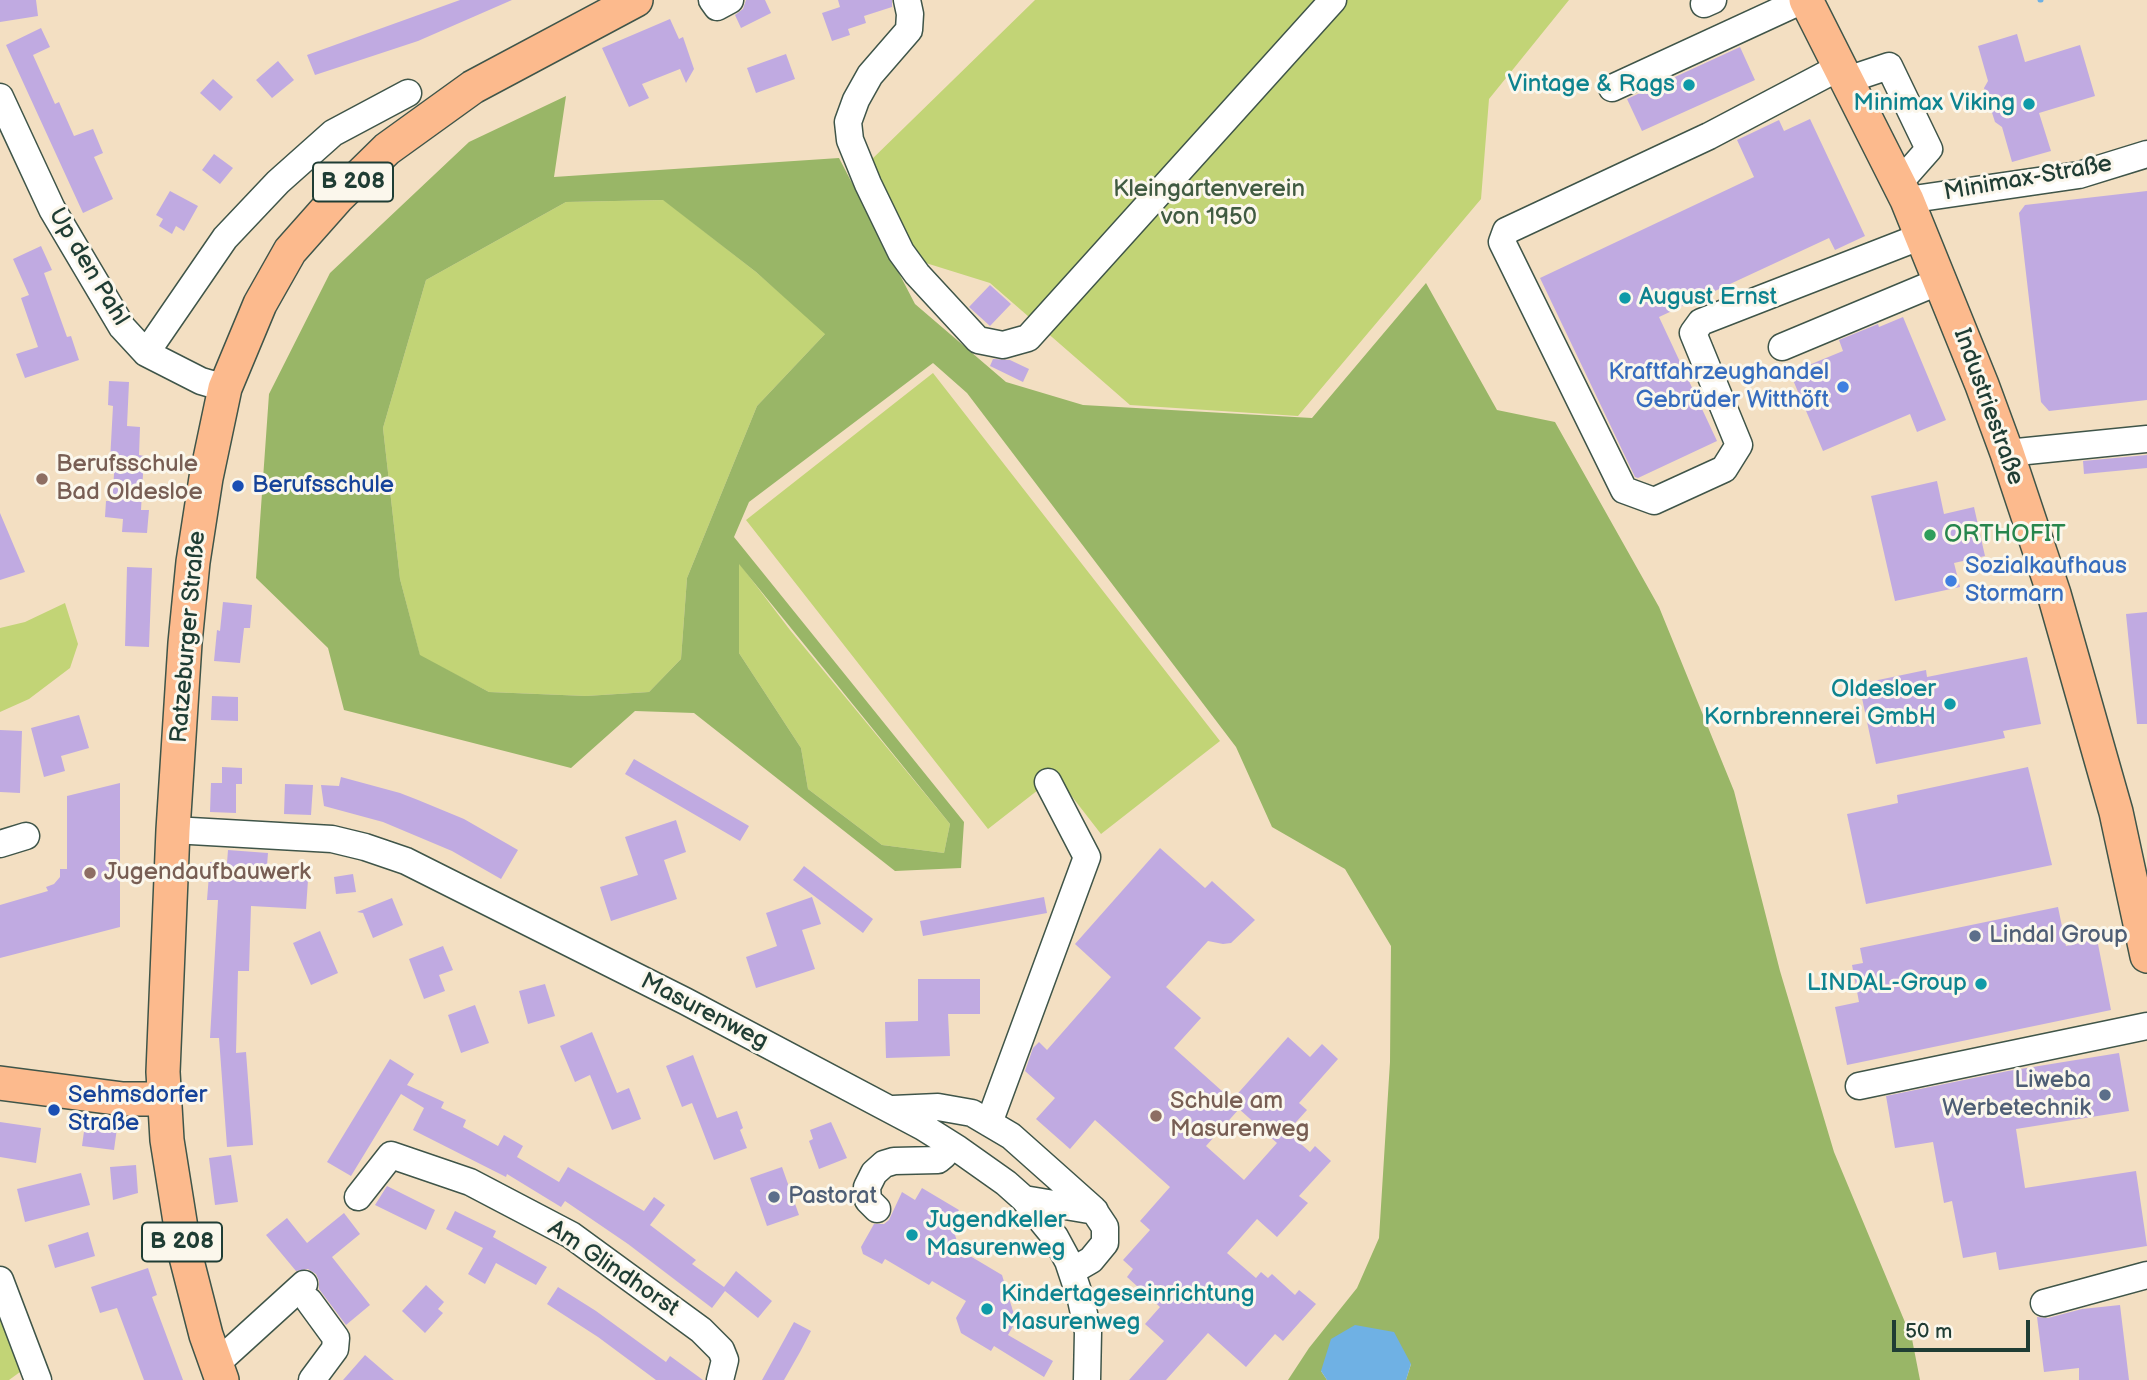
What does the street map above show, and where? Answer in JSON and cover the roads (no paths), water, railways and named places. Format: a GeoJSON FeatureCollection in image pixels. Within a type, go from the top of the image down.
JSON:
{"type":"FeatureCollection","features":[{"type":"Feature","properties":{"kind":"main road","name":"Ratzeburger Straße"},"geometry":{"type":"LineString","coordinates":[[219,1372],[200,1316],[183,1244],[164,1099],[163,1037],[181,693],[193,562],[208,467],[225,388],[260,304],[290,251],[337,198],[387,149],[473,87],[636,0]]}},
{"type":"Feature","properties":{"kind":"main road","name":"Industriestraße"},"geometry":{"type":"LineString","coordinates":[[1804,0],[1903,192],[2007,453],[2054,594],[2116,812],[2147,956]]}},
{"type":"Feature","properties":{"kind":"main road"},"geometry":{"type":"LineString","coordinates":[[0,1083],[124,1099],[164,1099]]}},
{"type":"Feature","properties":{"kind":"street"},"geometry":{"type":"LineString","coordinates":[[712,0],[717,7],[730,0]]}},
{"type":"Feature","properties":{"kind":"street"},"geometry":{"type":"LineString","coordinates":[[907,0],[909,30],[870,75],[856,100],[848,122],[850,140],[901,252],[917,274],[978,340],[1003,345],[1028,338],[1333,0]]}},
{"type":"Feature","properties":{"kind":"street"},"geometry":{"type":"LineString","coordinates":[[1612,88],[1804,0]]}},
{"type":"Feature","properties":{"kind":"street"},"geometry":{"type":"LineString","coordinates":[[1903,192],[1930,149],[1889,66],[1844,73],[1506,232],[1502,242],[1624,490],[1654,500],[1724,469],[1738,445],[1693,333],[1701,322],[1922,236]]}},
{"type":"Feature","properties":{"kind":"street"},"geometry":{"type":"LineString","coordinates":[[145,353],[225,238],[278,182],[332,133],[408,93]]}},
{"type":"Feature","properties":{"kind":"street","name":"Up den Pahl"},"geometry":{"type":"LineString","coordinates":[[0,97],[58,221],[122,327],[145,353],[201,380],[225,388]]}},
{"type":"Feature","properties":{"kind":"street","name":"Minimax-Straße"},"geometry":{"type":"LineString","coordinates":[[1903,192],[2079,174],[2147,154]]}},
{"type":"Feature","properties":{"kind":"street"},"geometry":{"type":"LineString","coordinates":[[1782,347],[1940,282]]}},
{"type":"Feature","properties":{"kind":"street"},"geometry":{"type":"LineString","coordinates":[[2007,453],[2147,439]]}},
{"type":"Feature","properties":{"kind":"street"},"geometry":{"type":"LineString","coordinates":[[1000,1130],[1087,856],[1048,782]]}},
{"type":"Feature","properties":{"kind":"street","name":"Masurenweg"},"geometry":{"type":"LineString","coordinates":[[173,830],[332,839],[406,861],[685,1001],[923,1127],[954,1146],[1013,1192],[1055,1237],[1072,1271],[1088,1332],[1087,1380]]}},
{"type":"Feature","properties":{"kind":"street"},"geometry":{"type":"LineString","coordinates":[[0,844],[26,836]]}},
{"type":"Feature","properties":{"kind":"street"},"geometry":{"type":"LineString","coordinates":[[1859,1086],[2147,1026]]}},
{"type":"Feature","properties":{"kind":"street"},"geometry":{"type":"LineString","coordinates":[[892,1110],[938,1107],[972,1114],[1000,1130],[1065,1184],[1100,1219],[1105,1243],[1091,1260],[1072,1271]]}},
{"type":"Feature","properties":{"kind":"street"},"geometry":{"type":"LineString","coordinates":[[923,1127],[1000,1130]]}},
{"type":"Feature","properties":{"kind":"street"},"geometry":{"type":"LineString","coordinates":[[877,1209],[868,1200],[867,1187],[874,1173],[884,1164],[894,1161],[938,1160],[954,1146],[1033,1156]]}},
{"type":"Feature","properties":{"kind":"street","name":"Am Glindhorst"},"geometry":{"type":"LineString","coordinates":[[358,1197],[391,1155],[470,1182],[571,1235],[701,1330],[721,1350],[725,1360],[720,1380]]}},
{"type":"Feature","properties":{"kind":"street"},"geometry":{"type":"LineString","coordinates":[[1013,1192],[1065,1184]]}},
{"type":"Feature","properties":{"kind":"street"},"geometry":{"type":"LineString","coordinates":[[1013,1192],[1100,1219]]}},
{"type":"Feature","properties":{"kind":"street"},"geometry":{"type":"LineString","coordinates":[[2044,1303],[2147,1275]]}},
{"type":"Feature","properties":{"kind":"street"},"geometry":{"type":"LineString","coordinates":[[0,1280],[38,1380]]}},
{"type":"Feature","properties":{"kind":"street"},"geometry":{"type":"LineString","coordinates":[[219,1372],[307,1293],[336,1338],[335,1349],[312,1380]]}},
{"type":"Feature","properties":{"kind":"water"},"geometry":{"type":"Polygon","coordinates":[[[1355,1325],[1394,1332],[1411,1364],[1406,1380],[1327,1380],[1321,1371],[1331,1339],[1355,1325]]]}},
{"type":"Feature","properties":{"kind":"place","name":"Vintage & Rags"},"geometry":{"type":"Point","coordinates":[1689,85]}},
{"type":"Feature","properties":{"kind":"place","name":"Minimax Viking"},"geometry":{"type":"Point","coordinates":[2029,104]}},
{"type":"Feature","properties":{"kind":"place","name":"August Ernst"},"geometry":{"type":"Point","coordinates":[1625,298]}},
{"type":"Feature","properties":{"kind":"place","name":"Kraftfahrzeughandel Gebrüder Witthöft"},"geometry":{"type":"Point","coordinates":[1843,387]}},
{"type":"Feature","properties":{"kind":"place","name":"Berufsschule Bad Oldesloe"},"geometry":{"type":"Point","coordinates":[42,479]}},
{"type":"Feature","properties":{"kind":"place","name":"Berufsschule"},"geometry":{"type":"Point","coordinates":[238,486]}},
{"type":"Feature","properties":{"kind":"place","name":"ORTHOFIT"},"geometry":{"type":"Point","coordinates":[1930,535]}},
{"type":"Feature","properties":{"kind":"place","name":"Sozialkaufhaus Stormarn"},"geometry":{"type":"Point","coordinates":[1951,581]}},
{"type":"Feature","properties":{"kind":"place","name":"Oldesloer Kornbrennerei GmbH"},"geometry":{"type":"Point","coordinates":[1950,704]}},
{"type":"Feature","properties":{"kind":"place","name":"Jugendaufbauwerk"},"geometry":{"type":"Point","coordinates":[90,873]}},
{"type":"Feature","properties":{"kind":"place","name":"Lindal Group"},"geometry":{"type":"Point","coordinates":[1975,936]}},
{"type":"Feature","properties":{"kind":"place","name":"LINDAL-Group"},"geometry":{"type":"Point","coordinates":[1981,984]}},
{"type":"Feature","properties":{"kind":"place","name":"Liweba Werbetechnik"},"geometry":{"type":"Point","coordinates":[2105,1095]}},
{"type":"Feature","properties":{"kind":"place","name":"Sehmsdorfer Straße"},"geometry":{"type":"Point","coordinates":[54,1110]}},
{"type":"Feature","properties":{"kind":"place","name":"Schule am Masurenweg"},"geometry":{"type":"Point","coordinates":[1156,1116]}},
{"type":"Feature","properties":{"kind":"place","name":"Pastorat"},"geometry":{"type":"Point","coordinates":[774,1197]}},
{"type":"Feature","properties":{"kind":"place","name":"Jugendkeller Masurenweg"},"geometry":{"type":"Point","coordinates":[912,1235]}},
{"type":"Feature","properties":{"kind":"place","name":"Kindertageseinrichtung Masurenweg"},"geometry":{"type":"Point","coordinates":[987,1309]}},
{"type":"Feature","properties":{"kind":"park label","name":"Kleingartenverein von 1950"},"geometry":{"type":"Point","coordinates":[1209,204]}}]}
